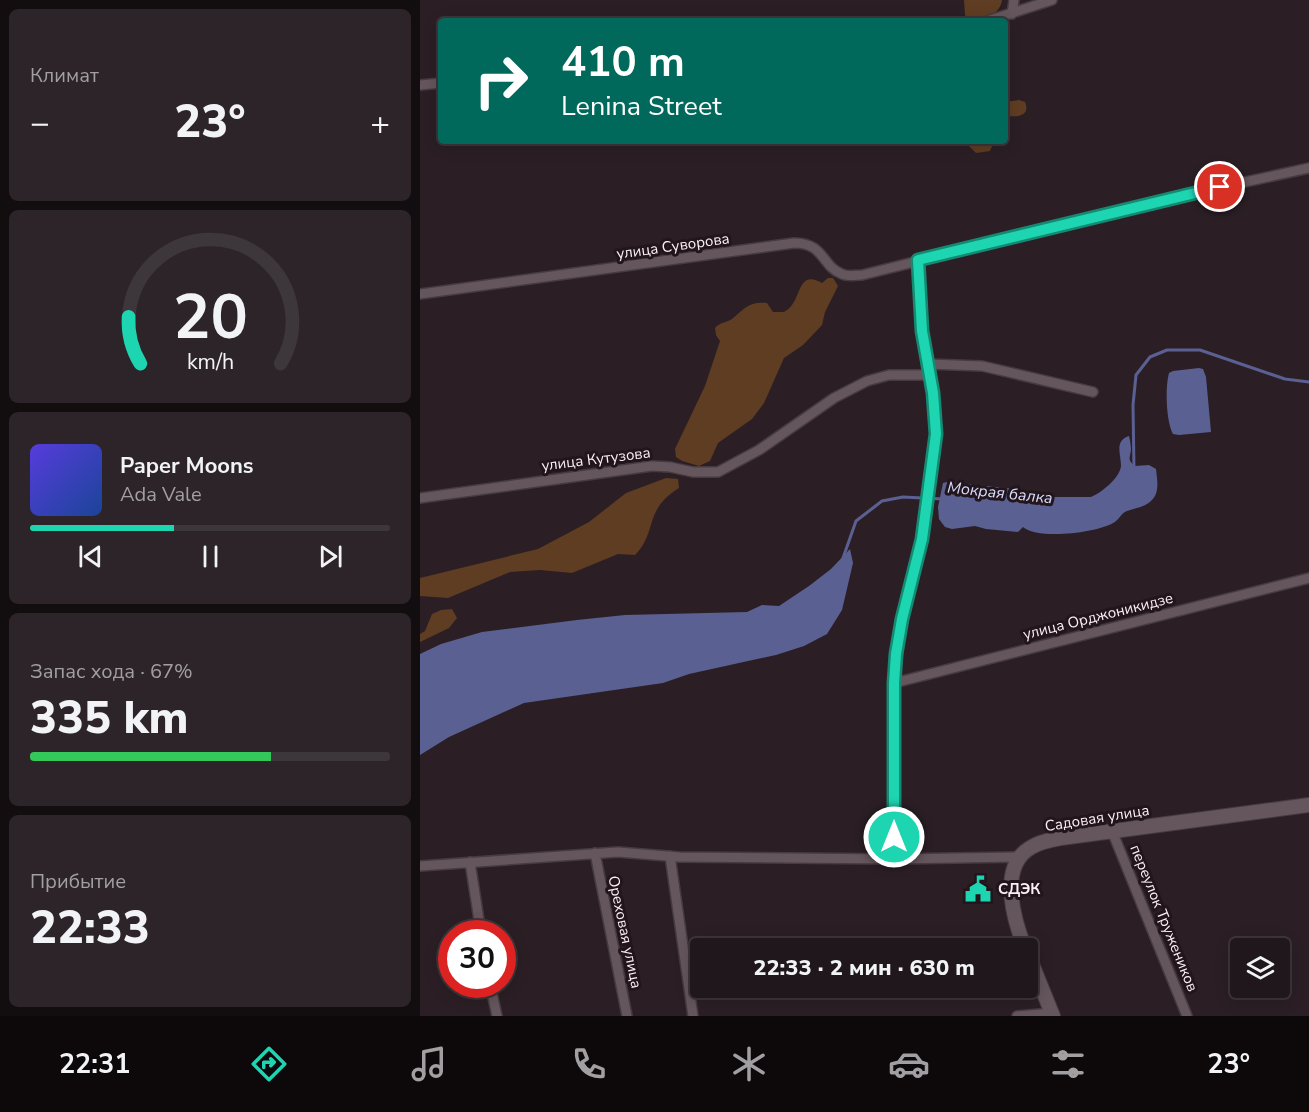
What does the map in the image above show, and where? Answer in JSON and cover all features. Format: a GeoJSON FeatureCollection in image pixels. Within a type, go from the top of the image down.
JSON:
{"type":"FeatureCollection","features":[{"type":"Feature","properties":{"kind":"street"},"geometry":{"type":"LineString","coordinates":[[1012,14],[1014,0]]}},
{"type":"Feature","properties":{"kind":"street"},"geometry":{"type":"LineString","coordinates":[[998,18],[1052,0]]}},
{"type":"Feature","properties":{"kind":"street"},"geometry":{"type":"LineString","coordinates":[[420,85],[438,82]]}},
{"type":"Feature","properties":{"kind":"street"},"geometry":{"type":"LineString","coordinates":[[894,859],[894,683],[902,619],[922,539],[934,456],[935,414],[922,331],[918,260],[1176,196],[1309,168]]}},
{"type":"Feature","properties":{"kind":"street","name":"улица Суворова"},"geometry":{"type":"LineString","coordinates":[[420,294],[794,243],[803,243],[813,247],[840,274],[849,276],[862,275],[918,260]]}},
{"type":"Feature","properties":{"kind":"street"},"geometry":{"type":"LineString","coordinates":[[928,364],[982,366],[1093,392]]}},
{"type":"Feature","properties":{"kind":"street","name":"улица Кутузова"},"geometry":{"type":"LineString","coordinates":[[420,498],[652,466],[693,472],[718,472],[759,450],[834,398],[867,381],[889,375],[930,375]]}},
{"type":"Feature","properties":{"kind":"street","name":"улица Орджоникидзе"},"geometry":{"type":"LineString","coordinates":[[894,683],[1309,578]]}},
{"type":"Feature","properties":{"kind":"street","name":"Садовая улица"},"geometry":{"type":"LineString","coordinates":[[1020,857],[1028,848],[1061,838],[1309,805]]}},
{"type":"Feature","properties":{"kind":"street","name":"переулок Тружеников"},"geometry":{"type":"LineString","coordinates":[[1112,831],[1187,1016]]}},
{"type":"Feature","properties":{"kind":"street"},"geometry":{"type":"LineString","coordinates":[[420,866],[618,852],[670,856],[894,859],[1020,857],[1014,869],[1011,894],[1014,915],[1022,938]]}},
{"type":"Feature","properties":{"kind":"street","name":"Ореховая улица"},"geometry":{"type":"LineString","coordinates":[[595,854],[627,1016]]}},
{"type":"Feature","properties":{"kind":"street"},"geometry":{"type":"LineString","coordinates":[[670,856],[693,1016]]}},
{"type":"Feature","properties":{"kind":"street"},"geometry":{"type":"LineString","coordinates":[[470,862],[479,920]]}},
{"type":"Feature","properties":{"kind":"street"},"geometry":{"type":"LineString","coordinates":[[1017,1016],[1052,1015],[1038,979]]}},
{"type":"Feature","properties":{"kind":"street"},"geometry":{"type":"LineString","coordinates":[[493,998],[497,1016]]}},
{"type":"Feature","properties":{"kind":"shaded area"},"geometry":{"type":"Polygon","coordinates":[[[964,0],[1002,0],[998,10],[990,16],[967,18],[964,0]]]}},
{"type":"Feature","properties":{"kind":"shaded area"},"geometry":{"type":"Polygon","coordinates":[[[1019,100],[1025,102],[1026,111],[1018,116],[1008,116],[1008,102],[1019,100]]]}},
{"type":"Feature","properties":{"kind":"shaded area"},"geometry":{"type":"Polygon","coordinates":[[[967,144],[993,144],[990,151],[976,153],[967,144]]]}},
{"type":"Feature","properties":{"kind":"shaded area"},"geometry":{"type":"Polygon","coordinates":[[[828,278],[833,278],[838,286],[825,312],[822,325],[803,345],[784,358],[764,403],[752,419],[718,443],[710,461],[699,466],[676,457],[675,449],[705,386],[720,341],[715,328],[732,319],[747,306],[756,303],[767,303],[773,312],[784,312],[792,305],[805,281],[809,279],[822,283],[828,278]]]}},
{"type":"Feature","properties":{"kind":"shaded area"},"geometry":{"type":"Polygon","coordinates":[[[666,478],[678,479],[679,488],[660,505],[647,538],[635,555],[618,554],[572,573],[540,570],[510,572],[448,598],[420,596],[420,578],[538,549],[589,522],[626,493],[666,478]]]}},
{"type":"Feature","properties":{"kind":"shaded area"},"geometry":{"type":"Polygon","coordinates":[[[452,609],[457,618],[449,628],[420,642],[420,634],[425,631],[432,614],[452,609]]]}},
{"type":"Feature","properties":{"kind":"water"},"geometry":{"type":"Polygon","coordinates":[[[1203,369],[1206,377],[1211,432],[1173,434],[1167,404],[1169,373],[1203,369]]]}},
{"type":"Feature","properties":{"kind":"water"},"geometry":{"type":"Polygon","coordinates":[[[1129,436],[1131,462],[1135,466],[1149,465],[1156,469],[1155,497],[1147,504],[1125,512],[1115,522],[1105,527],[1054,534],[1030,531],[1023,527],[1018,532],[975,526],[952,529],[945,527],[939,519],[938,507],[943,483],[947,482],[1015,489],[1053,497],[1091,497],[1105,489],[1120,471],[1121,441],[1129,436]]]}},
{"type":"Feature","properties":{"kind":"water"},"geometry":{"type":"Polygon","coordinates":[[[850,549],[853,563],[842,610],[827,634],[804,646],[776,655],[689,674],[663,683],[524,703],[449,737],[420,755],[420,654],[441,644],[482,632],[625,615],[747,612],[762,605],[779,606],[831,569],[850,549]]]}},
{"type":"Feature","properties":{"kind":"waterway","name":"Мокрая балка"},"geometry":{"type":"LineString","coordinates":[[1134,470],[1133,405],[1136,375],[1150,357],[1167,350],[1200,350],[1285,379],[1309,382]]}},
{"type":"Feature","properties":{"kind":"waterway","name":"Мокрая балка"},"geometry":{"type":"LineString","coordinates":[[843,558],[856,521],[882,501],[903,497],[943,499]]}},
{"type":"Feature","properties":{"kind":"place","name":"СДЭК"},"geometry":{"type":"Point","coordinates":[978,889]}},
{"type":"Feature","properties":{"kind":"route"},"geometry":{"type":"LineString","coordinates":[[894,837],[896,654],[902,619],[922,539],[936,434],[933,393],[922,331],[918,260],[1220,187]]}}]}
